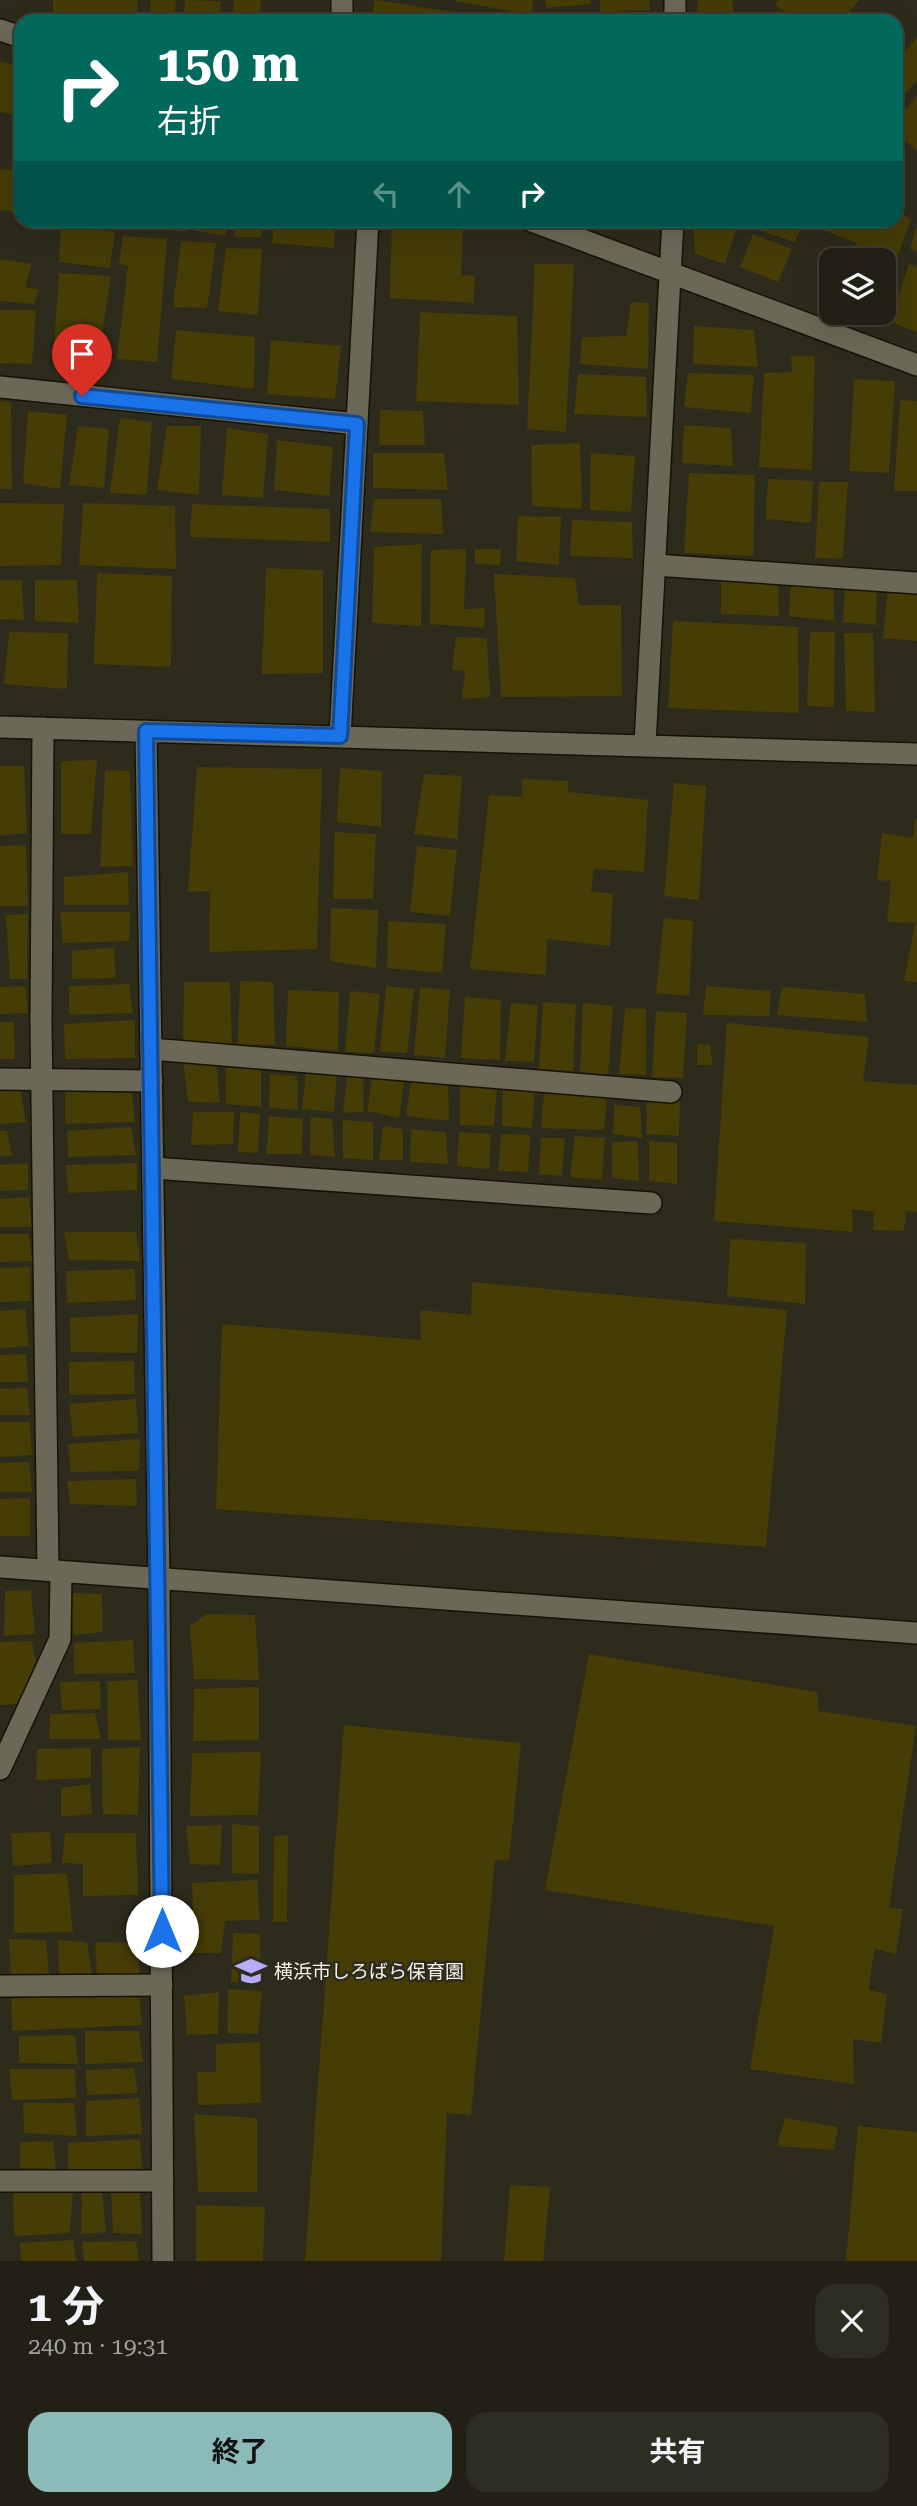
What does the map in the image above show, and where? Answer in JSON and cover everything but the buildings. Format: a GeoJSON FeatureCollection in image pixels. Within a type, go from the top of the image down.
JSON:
{"type":"FeatureCollection","features":[{"type":"Feature","properties":{"kind":"street"},"geometry":{"type":"LineString","coordinates":[[340,736],[368,228]]}},
{"type":"Feature","properties":{"kind":"street"},"geometry":{"type":"LineString","coordinates":[[551,228],[917,365]]}},
{"type":"Feature","properties":{"kind":"street"},"geometry":{"type":"LineString","coordinates":[[645,744],[673,228]]}},
{"type":"Feature","properties":{"kind":"street"},"geometry":{"type":"LineString","coordinates":[[0,387],[357,424]]}},
{"type":"Feature","properties":{"kind":"street"},"geometry":{"type":"LineString","coordinates":[[655,565],[917,583]]}},
{"type":"Feature","properties":{"kind":"street"},"geometry":{"type":"LineString","coordinates":[[0,727],[917,754]]}},
{"type":"Feature","properties":{"kind":"street"},"geometry":{"type":"LineString","coordinates":[[0,1769],[60,1640],[54,1571],[42,1080],[43,728]]}},
{"type":"Feature","properties":{"kind":"street"},"geometry":{"type":"LineString","coordinates":[[146,731],[159,1579],[163,2261]]}},
{"type":"Feature","properties":{"kind":"street"},"geometry":{"type":"LineString","coordinates":[[151,1049],[671,1092]]}},
{"type":"Feature","properties":{"kind":"street"},"geometry":{"type":"LineString","coordinates":[[0,1079],[152,1082]]}},
{"type":"Feature","properties":{"kind":"street"},"geometry":{"type":"LineString","coordinates":[[153,1168],[651,1203]]}},
{"type":"Feature","properties":{"kind":"street"},"geometry":{"type":"LineString","coordinates":[[0,1567],[917,1633]]}},
{"type":"Feature","properties":{"kind":"street"},"geometry":{"type":"LineString","coordinates":[[0,1986],[162,1986]]}},
{"type":"Feature","properties":{"kind":"street"},"geometry":{"type":"LineString","coordinates":[[0,2181],[163,2181]]}},
{"type":"Feature","properties":{"kind":"place","name":"横浜市しろばら保育園"},"geometry":{"type":"Point","coordinates":[251,1971]}},
{"type":"Feature","properties":{"kind":"route"},"geometry":{"type":"LineString","coordinates":[[82,396],[357,424],[340,736],[146,731],[162,1931]]}}]}
